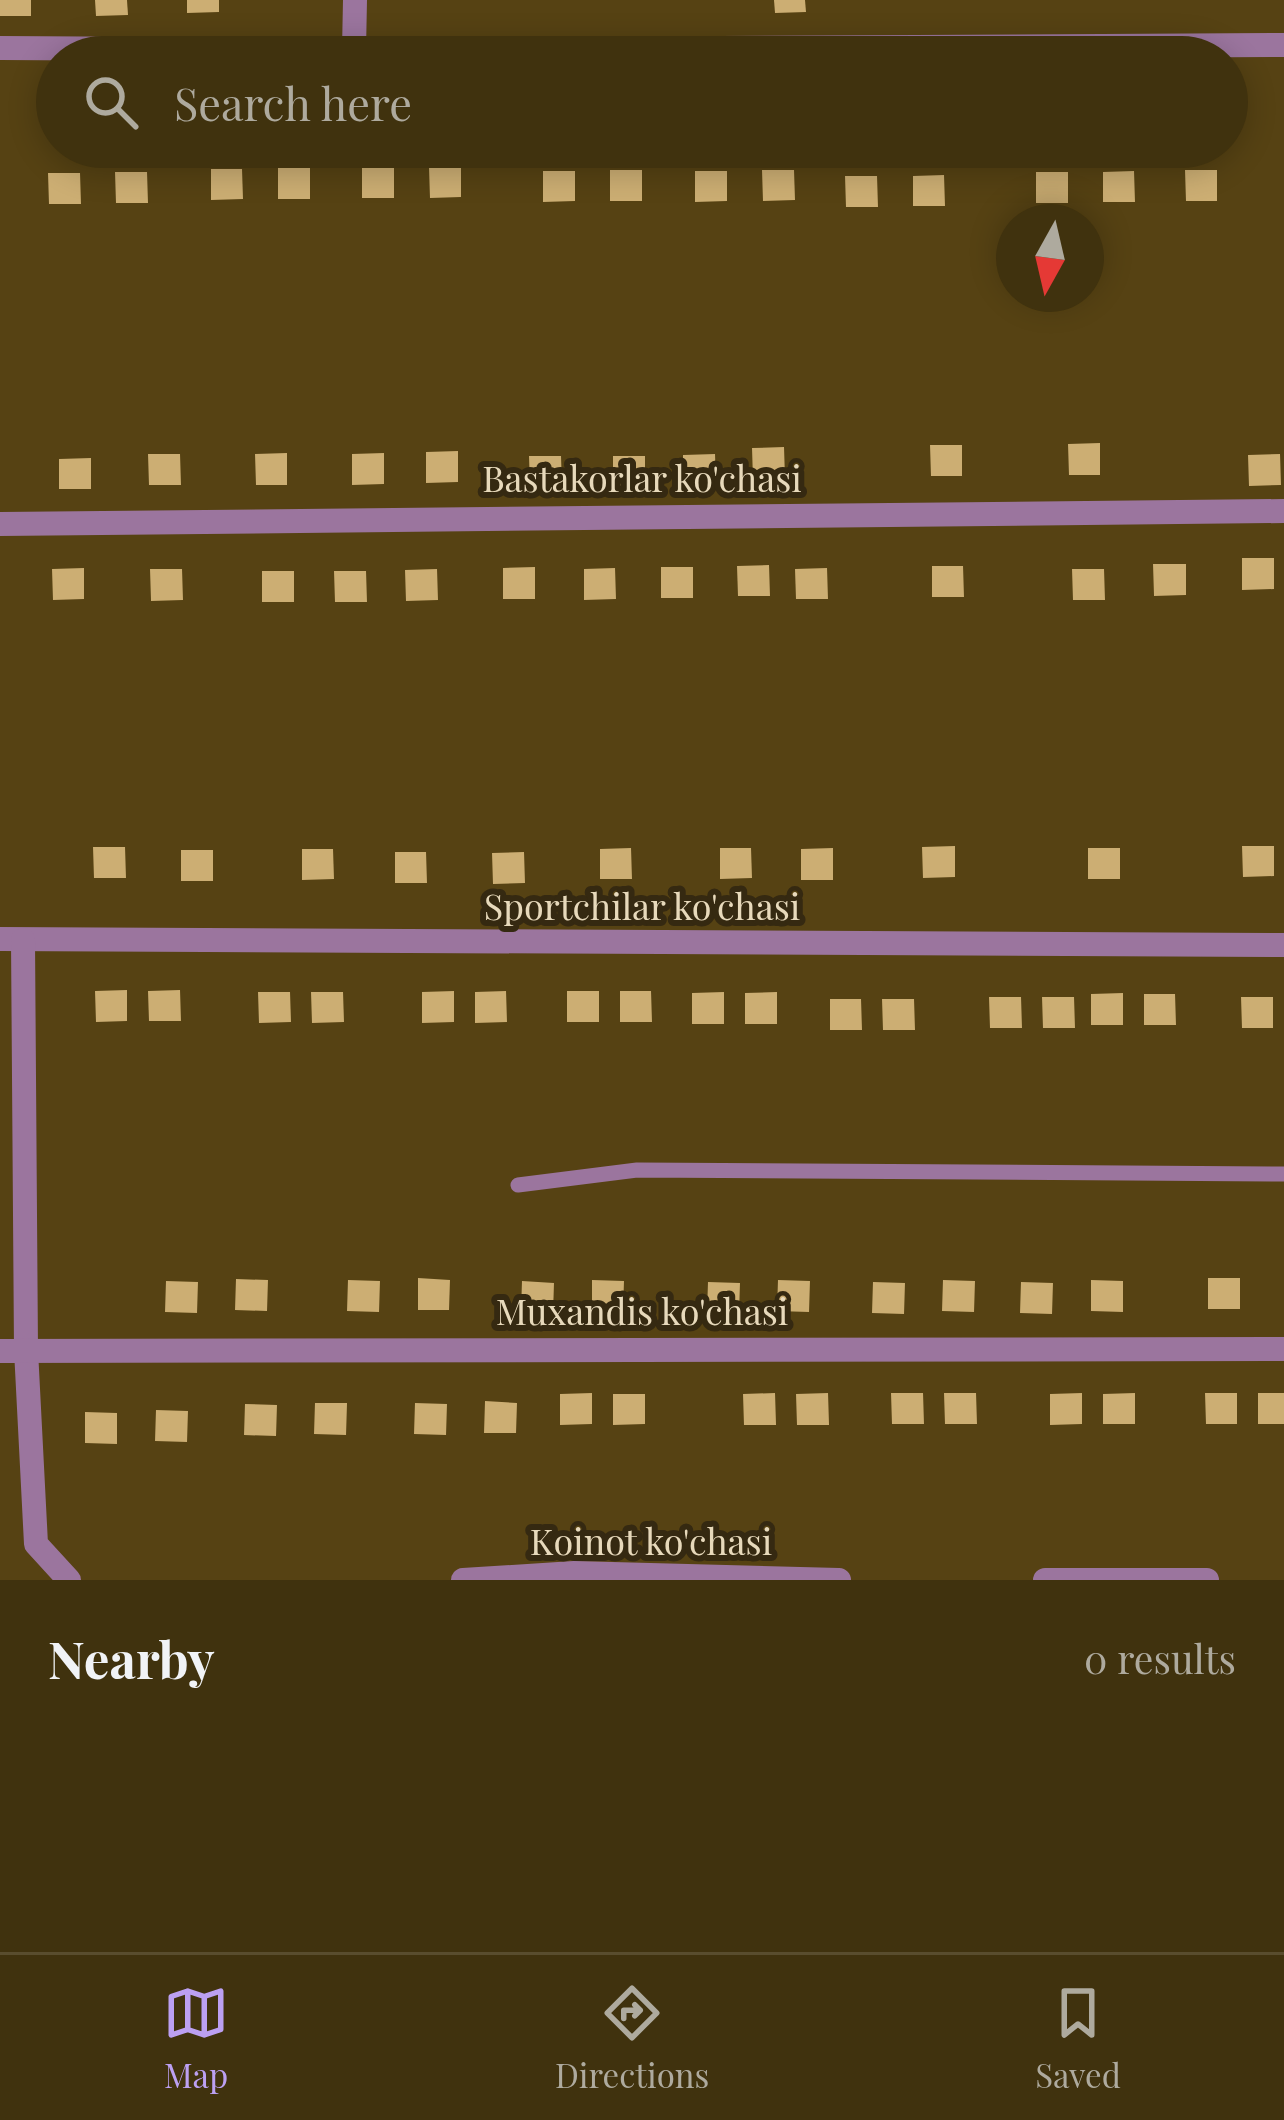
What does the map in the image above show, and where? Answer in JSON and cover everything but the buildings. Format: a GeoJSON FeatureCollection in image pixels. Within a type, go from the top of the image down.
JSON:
{"type":"FeatureCollection","features":[{"type":"Feature","properties":{"kind":"street"},"geometry":{"type":"LineString","coordinates":[[354,36],[355,0]]}},
{"type":"Feature","properties":{"kind":"street"},"geometry":{"type":"LineString","coordinates":[[1248,45],[1284,45]]}},
{"type":"Feature","properties":{"kind":"street"},"geometry":{"type":"LineString","coordinates":[[0,47],[36,47]]}},
{"type":"Feature","properties":{"kind":"street","name":"Bastakorlar ko'chasi"},"geometry":{"type":"LineString","coordinates":[[0,524],[1284,511]]}},
{"type":"Feature","properties":{"kind":"street"},"geometry":{"type":"LineString","coordinates":[[12,940],[13,1350],[36,1544],[69,1580]]}},
{"type":"Feature","properties":{"kind":"street","name":"Sportchilar ko'chasi"},"geometry":{"type":"LineString","coordinates":[[12,940],[1284,945]]}},
{"type":"Feature","properties":{"kind":"street","name":"Muxandis ko'chasi"},"geometry":{"type":"LineString","coordinates":[[13,1350],[1284,1349]]}},
{"type":"Feature","properties":{"kind":"street","name":"Koinot ko'chasi"},"geometry":{"type":"LineString","coordinates":[[463,1580],[574,1573],[839,1580]]}},
{"type":"Feature","properties":{"kind":"street"},"geometry":{"type":"LineString","coordinates":[[1045,1580],[1207,1580]]}},
{"type":"Feature","properties":{"kind":"lane"},"geometry":{"type":"LineString","coordinates":[[518,1185],[637,1170],[1284,1174]]}}]}
